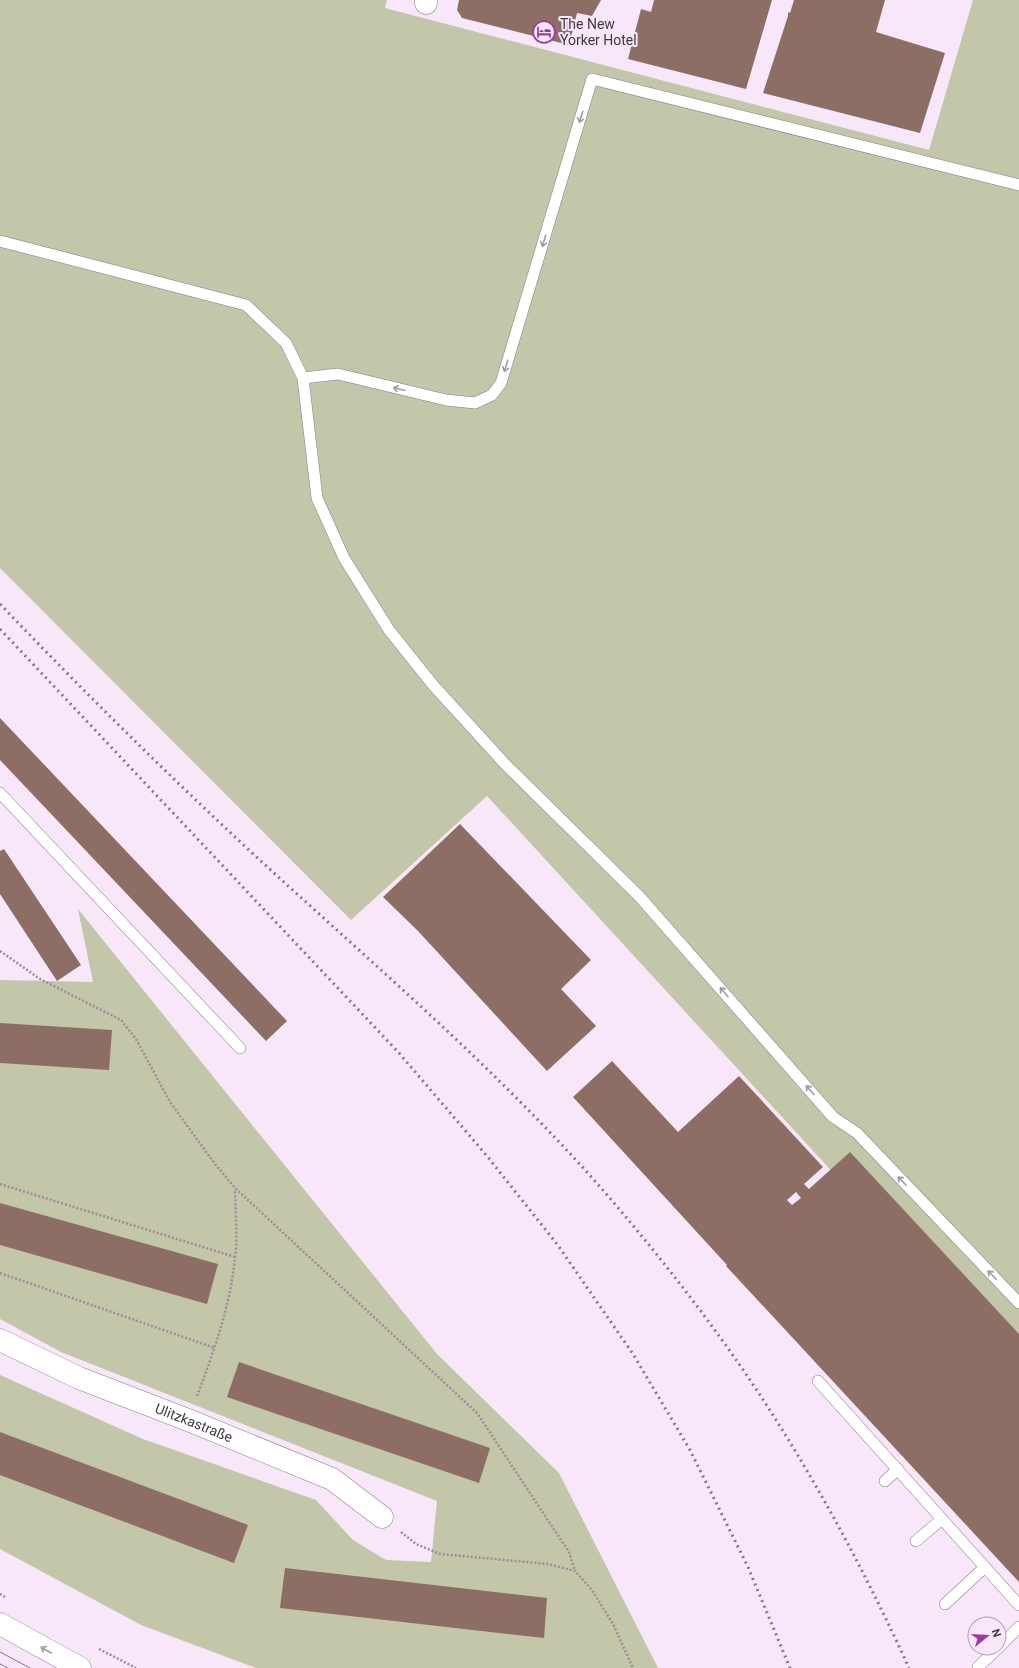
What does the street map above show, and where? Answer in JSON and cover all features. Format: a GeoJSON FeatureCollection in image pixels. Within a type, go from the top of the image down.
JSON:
{"type":"FeatureCollection","features":[{"type":"Feature","properties":{"kind":"street","name":"Ulitzkastraße"},"geometry":{"type":"LineString","coordinates":[[0,1340],[79,1378],[188,1420],[332,1479],[382,1517]]}},
{"type":"Feature","properties":{"kind":"street"},"geometry":{"type":"LineString","coordinates":[[0,1624],[80,1668]]}},
{"type":"Feature","properties":{"kind":"lane"},"geometry":{"type":"LineString","coordinates":[[303,378],[338,374],[446,400],[475,403],[492,395],[501,383],[592,79],[1019,185]]}},
{"type":"Feature","properties":{"kind":"lane"},"geometry":{"type":"LineString","coordinates":[[0,241],[246,305],[286,343],[303,378],[317,498],[344,558],[389,630],[433,686],[507,766],[639,896],[834,1117],[857,1133],[1019,1303]]}},
{"type":"Feature","properties":{"kind":"lane"},"geometry":{"type":"LineString","coordinates":[[0,793],[240,1048]]}},
{"type":"Feature","properties":{"kind":"lane"},"geometry":{"type":"LineString","coordinates":[[818,1381],[1019,1604]]}},
{"type":"Feature","properties":{"kind":"lane"},"geometry":{"type":"LineString","coordinates":[[885,1481],[898,1469]]}},
{"type":"Feature","properties":{"kind":"lane"},"geometry":{"type":"LineString","coordinates":[[916,1541],[942,1519]]}},
{"type":"Feature","properties":{"kind":"lane"},"geometry":{"type":"LineString","coordinates":[[945,1604],[985,1567]]}},
{"type":"Feature","properties":{"kind":"lane"},"geometry":{"type":"LineString","coordinates":[[1007,1638],[1019,1627]]}},
{"type":"Feature","properties":{"kind":"lane"},"geometry":{"type":"LineString","coordinates":[[978,1667],[989,1656]]}},
{"type":"Feature","properties":{"kind":"path"},"geometry":{"type":"LineString","coordinates":[[0,951],[40,980],[121,1020],[136,1039],[170,1102],[215,1164],[235,1188],[477,1413],[569,1552],[575,1571],[592,1590],[613,1624],[633,1668]]}},
{"type":"Feature","properties":{"kind":"path"},"geometry":{"type":"LineString","coordinates":[[0,1184],[235,1257]]}},
{"type":"Feature","properties":{"kind":"path"},"geometry":{"type":"LineString","coordinates":[[188,1420],[215,1348],[228,1303],[235,1257],[235,1188]]}},
{"type":"Feature","properties":{"kind":"path"},"geometry":{"type":"LineString","coordinates":[[0,1273],[215,1348]]}},
{"type":"Feature","properties":{"kind":"path"},"geometry":{"type":"LineString","coordinates":[[382,1517],[416,1544],[440,1554],[548,1564],[575,1571]]}},
{"type":"Feature","properties":{"kind":"green space"},"geometry":{"type":"Polygon","coordinates":[[[0,0],[387,0],[385,8],[929,150],[973,0],[1019,0],[1019,1375],[487,796],[351,920],[0,568],[0,0]]]}},
{"type":"Feature","properties":{"kind":"green space"},"geometry":{"type":"Polygon","coordinates":[[[78,909],[437,1354],[559,1473],[658,1668],[256,1668],[141,1625],[0,1549],[0,1375],[143,1439],[316,1500],[353,1540],[386,1560],[431,1562],[437,1501],[61,1352],[0,1319],[0,980],[93,982],[78,909]]]}},
{"type":"Feature","properties":{"kind":"building","name":"The New Yorker Hotel"},"geometry":{"type":"Polygon","coordinates":[[[459,0],[601,0],[592,16],[577,13],[569,45],[462,18],[457,10],[459,0]]]}},
{"type":"Feature","properties":{"kind":"building"},"geometry":{"type":"Polygon","coordinates":[[[654,0],[772,0],[746,89],[628,59],[641,9],[651,12],[654,0]]]}},
{"type":"Feature","properties":{"kind":"building"},"geometry":{"type":"Polygon","coordinates":[[[794,0],[885,0],[876,32],[945,53],[920,133],[763,93],[788,12],[790,13],[794,0]]]}},
{"type":"Feature","properties":{"kind":"building"},"geometry":{"type":"Polygon","coordinates":[[[0,718],[287,1021],[266,1041],[0,760],[0,718]]]}},
{"type":"Feature","properties":{"kind":"building"},"geometry":{"type":"Polygon","coordinates":[[[460,824],[591,960],[561,989],[596,1026],[547,1071],[418,931],[383,897],[460,824]]]}},
{"type":"Feature","properties":{"kind":"building"},"geometry":{"type":"Polygon","coordinates":[[[4,849],[81,965],[57,981],[0,894],[0,851],[4,849]]]}},
{"type":"Feature","properties":{"kind":"building"},"geometry":{"type":"Polygon","coordinates":[[[0,1023],[112,1030],[109,1070],[0,1063],[0,1023]]]}},
{"type":"Feature","properties":{"kind":"building"},"geometry":{"type":"Polygon","coordinates":[[[612,1061],[678,1132],[739,1076],[823,1167],[804,1184],[809,1189],[850,1152],[1019,1334],[1019,1582],[726,1266],[727,1265],[573,1097],[612,1061]],[[796,1192],[787,1200],[792,1205],[801,1198],[796,1192]]]}},
{"type":"Feature","properties":{"kind":"building"},"geometry":{"type":"Polygon","coordinates":[[[0,1203],[218,1264],[207,1304],[0,1245],[0,1203]]]}},
{"type":"Feature","properties":{"kind":"building"},"geometry":{"type":"Polygon","coordinates":[[[239,1362],[490,1448],[479,1483],[227,1397],[239,1362]]]}},
{"type":"Feature","properties":{"kind":"building"},"geometry":{"type":"Polygon","coordinates":[[[0,1432],[248,1525],[234,1563],[0,1475],[0,1432]]]}},
{"type":"Feature","properties":{"kind":"building"},"geometry":{"type":"Polygon","coordinates":[[[285,1568],[547,1598],[544,1638],[280,1608],[285,1568]]]}},
{"type":"Feature","properties":{"kind":"tram line"},"geometry":{"type":"LineString","coordinates":[[0,1652],[30,1668]]}},
{"type":"Feature","properties":{"kind":"tram line"},"geometry":{"type":"LineString","coordinates":[[0,1664],[8,1668]]}},
{"type":"Feature","properties":{"kind":"railway"},"geometry":{"type":"LineString","coordinates":[[0,604],[195,800],[488,1070],[573,1157],[614,1203],[700,1310],[771,1412],[814,1483],[854,1556],[909,1668]]}},
{"type":"Feature","properties":{"kind":"railway"},"geometry":{"type":"LineString","coordinates":[[0,629],[399,1053],[487,1156],[557,1244],[633,1354],[690,1450],[748,1567],[790,1668]]}},
{"type":"Feature","properties":{"kind":"place","name":"The New Yorker Hotel"},"geometry":{"type":"Point","coordinates":[544,32]}}]}
